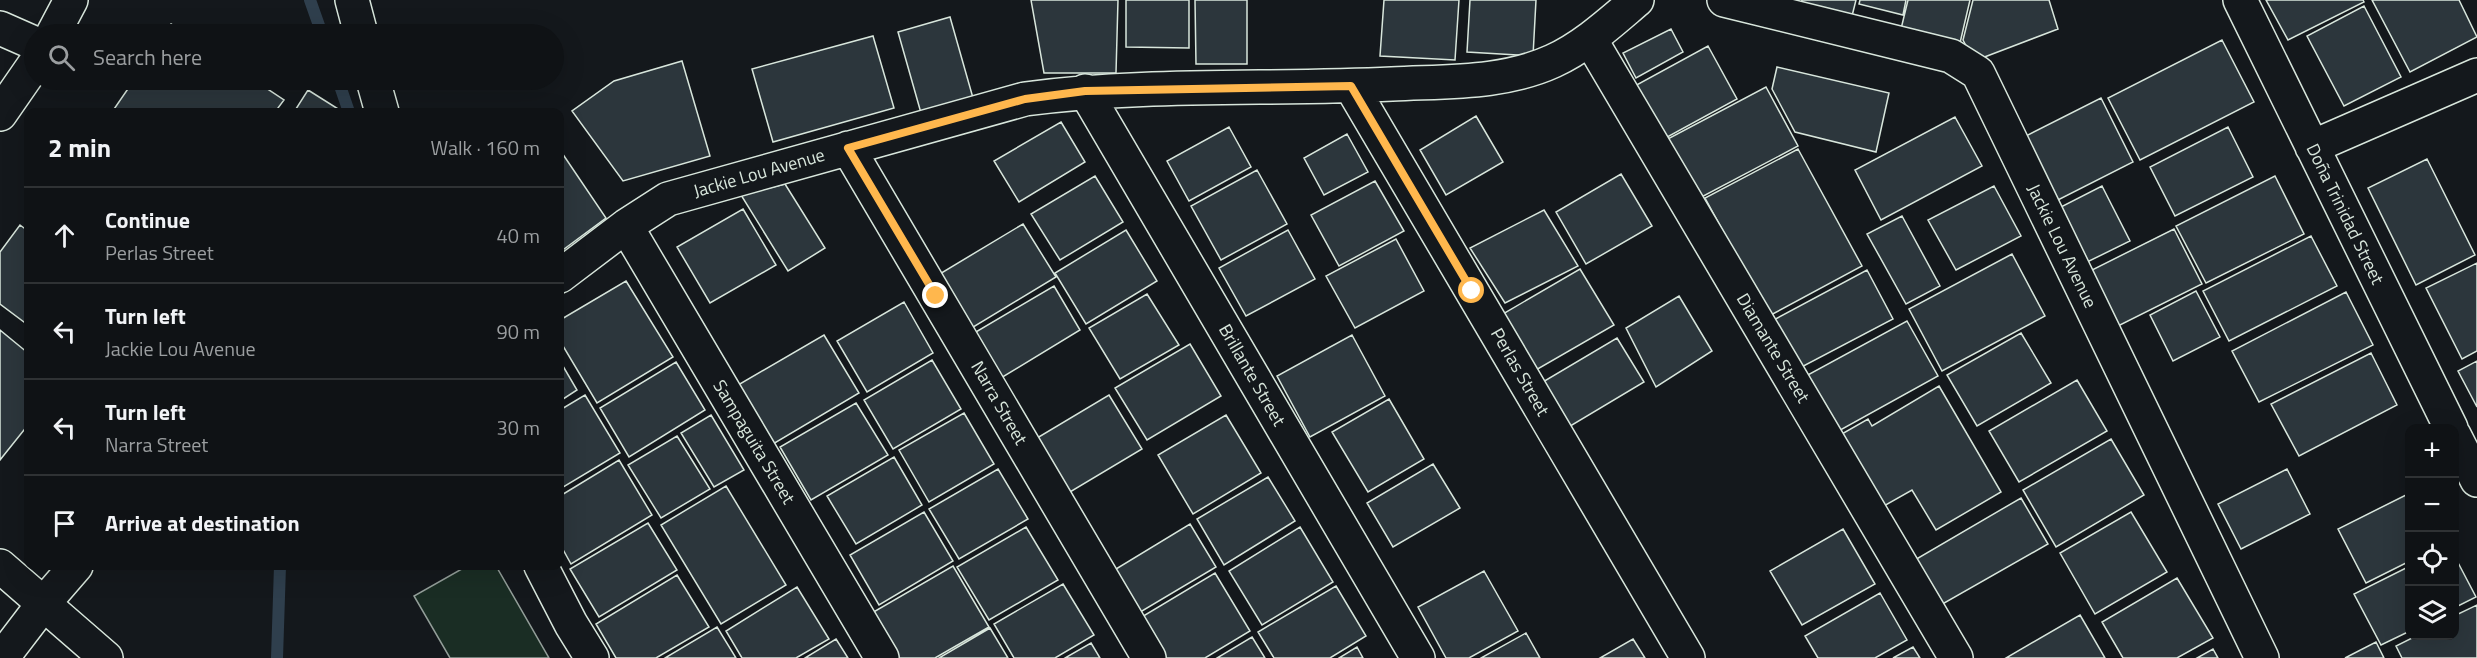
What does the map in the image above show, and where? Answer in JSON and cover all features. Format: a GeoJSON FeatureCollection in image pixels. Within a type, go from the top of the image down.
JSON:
{"type":"FeatureCollection","features":[{"type":"Feature","properties":{"kind":"street"},"geometry":{"type":"LineString","coordinates":[[58,24],[71,0]]}},
{"type":"Feature","properties":{"kind":"street"},"geometry":{"type":"LineString","coordinates":[[352,0],[359,24]]}},
{"type":"Feature","properties":{"kind":"street","name":"Jackie Lou Avenue"},"geometry":{"type":"LineString","coordinates":[[564,273],[626,226],[668,199],[1025,99],[1085,91],[1351,86],[1498,78],[1553,61],[1590,39],[1637,0]]}},
{"type":"Feature","properties":{"kind":"street","name":"Jackie Lou Avenue"},"geometry":{"type":"LineString","coordinates":[[1724,0],[1951,56],[1978,74],[2262,658]]}},
{"type":"Feature","properties":{"kind":"street","name":"Doña Trinidad Street"},"geometry":{"type":"LineString","coordinates":[[2240,0],[2449,424]]}},
{"type":"Feature","properties":{"kind":"street"},"geometry":{"type":"LineString","coordinates":[[0,28],[24,39]]}},
{"type":"Feature","properties":{"kind":"street","name":"Diamante Street"},"geometry":{"type":"LineString","coordinates":[[1590,39],[1956,658]]}},
{"type":"Feature","properties":{"kind":"street"},"geometry":{"type":"LineString","coordinates":[[2312,147],[2477,75]]}},
{"type":"Feature","properties":{"kind":"street"},"geometry":{"type":"LineString","coordinates":[[0,114],[24,79]]}},
{"type":"Feature","properties":{"kind":"street","name":"Perlas Street"},"geometry":{"type":"LineString","coordinates":[[1351,86],[1688,658]]}},
{"type":"Feature","properties":{"kind":"street"},"geometry":{"type":"LineString","coordinates":[[376,90],[381,108]]}},
{"type":"Feature","properties":{"kind":"street","name":"Brillante Street"},"geometry":{"type":"LineString","coordinates":[[1085,91],[1418,658]]}},
{"type":"Feature","properties":{"kind":"street","name":"Narra Street"},"geometry":{"type":"LineString","coordinates":[[848,148],[1149,658]]}},
{"type":"Feature","properties":{"kind":"street","name":"Sampaguita Street"},"geometry":{"type":"LineString","coordinates":[[626,226],[882,658]]}},
{"type":"Feature","properties":{"kind":"street"},"geometry":{"type":"LineString","coordinates":[[2459,445],[2477,480]]}},
{"type":"Feature","properties":{"kind":"street"},"geometry":{"type":"LineString","coordinates":[[0,566],[106,658]]}},
{"type":"Feature","properties":{"kind":"street"},"geometry":{"type":"LineString","coordinates":[[2,658],[73,570]]}},
{"type":"Feature","properties":{"kind":"street"},"geometry":{"type":"LineString","coordinates":[[543,570],[571,624],[592,658]]}},
{"type":"Feature","properties":{"kind":"green space"},"geometry":{"type":"Polygon","coordinates":[[[460,570],[498,570],[549,658],[450,658],[414,596],[460,570]]]}},
{"type":"Feature","properties":{"kind":"building"},"geometry":{"type":"Polygon","coordinates":[[[1031,0],[1118,0],[1116,73],[1044,73],[1031,0]]]}},
{"type":"Feature","properties":{"kind":"building"},"geometry":{"type":"Polygon","coordinates":[[[1126,0],[1189,0],[1189,48],[1126,47],[1126,0]]]}},
{"type":"Feature","properties":{"kind":"building"},"geometry":{"type":"Polygon","coordinates":[[[1195,0],[1247,0],[1247,64],[1196,64],[1195,0]]]}},
{"type":"Feature","properties":{"kind":"building"},"geometry":{"type":"Polygon","coordinates":[[[1384,0],[1459,0],[1455,60],[1380,56],[1384,0]]]}},
{"type":"Feature","properties":{"kind":"building"},"geometry":{"type":"Polygon","coordinates":[[[1470,0],[1536,0],[1533,56],[1467,52],[1470,0]]]}},
{"type":"Feature","properties":{"kind":"building"},"geometry":{"type":"Polygon","coordinates":[[[1802,0],[1856,0],[1852,16],[1801,4],[1802,0]]]}},
{"type":"Feature","properties":{"kind":"building"},"geometry":{"type":"Polygon","coordinates":[[[1860,0],[1906,0],[1903,15],[1859,4],[1860,0]]]}},
{"type":"Feature","properties":{"kind":"building"},"geometry":{"type":"Polygon","coordinates":[[[1908,0],[1970,0],[1960,43],[1901,29],[1908,0]]]}},
{"type":"Feature","properties":{"kind":"building"},"geometry":{"type":"Polygon","coordinates":[[[1973,0],[2049,0],[2058,29],[1974,61],[1963,40],[1973,0]]]}},
{"type":"Feature","properties":{"kind":"building"},"geometry":{"type":"Polygon","coordinates":[[[2266,0],[2363,0],[2364,2],[2288,40],[2266,0]]]}},
{"type":"Feature","properties":{"kind":"building"},"geometry":{"type":"Polygon","coordinates":[[[2372,0],[2459,0],[2477,37],[2410,72],[2372,0]]]}},
{"type":"Feature","properties":{"kind":"building"},"geometry":{"type":"Polygon","coordinates":[[[2364,6],[2401,77],[2344,106],[2307,36],[2364,6]]]}},
{"type":"Feature","properties":{"kind":"building"},"geometry":{"type":"Polygon","coordinates":[[[950,17],[975,105],[923,120],[898,32],[950,17]]]}},
{"type":"Feature","properties":{"kind":"building"},"geometry":{"type":"Polygon","coordinates":[[[1671,29],[1683,52],[1636,78],[1623,53],[1671,29]]]}},
{"type":"Feature","properties":{"kind":"building"},"geometry":{"type":"Polygon","coordinates":[[[873,36],[894,108],[773,142],[752,69],[873,36]]]}},
{"type":"Feature","properties":{"kind":"building"},"geometry":{"type":"Polygon","coordinates":[[[2222,40],[2254,102],[2140,160],[2108,98],[2222,40]]]}},
{"type":"Feature","properties":{"kind":"building"},"geometry":{"type":"Polygon","coordinates":[[[1708,46],[1737,99],[1660,141],[1631,88],[1708,46]]]}},
{"type":"Feature","properties":{"kind":"building"},"geometry":{"type":"Polygon","coordinates":[[[682,61],[710,156],[623,181],[572,111],[614,81],[682,61]]]}},
{"type":"Feature","properties":{"kind":"building"},"geometry":{"type":"Polygon","coordinates":[[[1777,67],[1889,93],[1876,152],[1795,132],[1772,89],[1777,67]]]}},
{"type":"Feature","properties":{"kind":"building"},"geometry":{"type":"Polygon","coordinates":[[[1766,87],[1798,146],[1694,201],[1662,142],[1766,87]]]}},
{"type":"Feature","properties":{"kind":"building"},"geometry":{"type":"Polygon","coordinates":[[[127,90],[269,90],[284,100],[278,108],[115,108],[127,90]]]}},
{"type":"Feature","properties":{"kind":"building"},"geometry":{"type":"Polygon","coordinates":[[[308,90],[337,108],[297,108],[308,90]]]}},
{"type":"Feature","properties":{"kind":"building"},"geometry":{"type":"Polygon","coordinates":[[[2101,98],[2133,162],[2054,202],[2022,138],[2101,98]]]}},
{"type":"Feature","properties":{"kind":"building"},"geometry":{"type":"Polygon","coordinates":[[[1476,116],[1503,162],[1446,195],[1420,150],[1476,116]]]}},
{"type":"Feature","properties":{"kind":"building"},"geometry":{"type":"Polygon","coordinates":[[[1955,117],[1982,166],[1881,220],[1855,170],[1955,117]]]}},
{"type":"Feature","properties":{"kind":"building"},"geometry":{"type":"Polygon","coordinates":[[[1061,122],[1085,162],[1019,202],[994,161],[1061,122]]]}},
{"type":"Feature","properties":{"kind":"building"},"geometry":{"type":"Polygon","coordinates":[[[1229,127],[1251,167],[1189,201],[1167,161],[1229,127]]]}},
{"type":"Feature","properties":{"kind":"building"},"geometry":{"type":"Polygon","coordinates":[[[2228,127],[2253,177],[2175,216],[2150,167],[2228,127]]]}},
{"type":"Feature","properties":{"kind":"building"},"geometry":{"type":"Polygon","coordinates":[[[1347,134],[1368,172],[1324,195],[1304,158],[1347,134]]]}},
{"type":"Feature","properties":{"kind":"building"},"geometry":{"type":"Polygon","coordinates":[[[1798,149],[1862,266],[1769,316],[1705,198],[1798,149]]]}},
{"type":"Feature","properties":{"kind":"building"},"geometry":{"type":"Polygon","coordinates":[[[564,156],[606,218],[564,249],[564,156]]]}},
{"type":"Feature","properties":{"kind":"building"},"geometry":{"type":"Polygon","coordinates":[[[2427,159],[2475,255],[2416,285],[2368,188],[2427,159]]]}},
{"type":"Feature","properties":{"kind":"building"},"geometry":{"type":"Polygon","coordinates":[[[1257,170],[1287,224],[1221,260],[1191,206],[1257,170]]]}},
{"type":"Feature","properties":{"kind":"building"},"geometry":{"type":"Polygon","coordinates":[[[1621,174],[1652,226],[1586,264],[1556,212],[1621,174]]]}},
{"type":"Feature","properties":{"kind":"building"},"geometry":{"type":"Polygon","coordinates":[[[1095,176],[1123,222],[1060,260],[1031,214],[1095,176]]]}},
{"type":"Feature","properties":{"kind":"building"},"geometry":{"type":"Polygon","coordinates":[[[2275,176],[2304,234],[2206,283],[2176,226],[2275,176]]]}},
{"type":"Feature","properties":{"kind":"building"},"geometry":{"type":"Polygon","coordinates":[[[1375,181],[1404,231],[1339,266],[1311,215],[1375,181]]]}},
{"type":"Feature","properties":{"kind":"building"},"geometry":{"type":"Polygon","coordinates":[[[785,184],[825,248],[788,271],[741,195],[785,184]]]}},
{"type":"Feature","properties":{"kind":"building"},"geometry":{"type":"Polygon","coordinates":[[[1994,186],[2021,236],[1956,270],[1928,220],[1994,186]]]}},
{"type":"Feature","properties":{"kind":"building"},"geometry":{"type":"Polygon","coordinates":[[[2102,186],[2130,241],[2081,265],[2053,211],[2102,186]]]}},
{"type":"Feature","properties":{"kind":"building"},"geometry":{"type":"Polygon","coordinates":[[[743,209],[776,265],[710,303],[677,247],[743,209]]]}},
{"type":"Feature","properties":{"kind":"building"},"geometry":{"type":"Polygon","coordinates":[[[1544,210],[1578,266],[1505,303],[1470,248],[1544,210]]]}},
{"type":"Feature","properties":{"kind":"building"},"geometry":{"type":"Polygon","coordinates":[[[1902,216],[1940,286],[1906,304],[1867,234],[1902,216]]]}},
{"type":"Feature","properties":{"kind":"building"},"geometry":{"type":"Polygon","coordinates":[[[1023,224],[1056,277],[970,329],[938,275],[1023,224]]]}},
{"type":"Feature","properties":{"kind":"building"},"geometry":{"type":"Polygon","coordinates":[[[20,225],[24,228],[24,322],[0,304],[0,252],[20,225]]]}},
{"type":"Feature","properties":{"kind":"building"},"geometry":{"type":"Polygon","coordinates":[[[2174,229],[2202,284],[2114,328],[2086,273],[2174,229]]]}},
{"type":"Feature","properties":{"kind":"building"},"geometry":{"type":"Polygon","coordinates":[[[1126,230],[1157,281],[1086,324],[1055,273],[1126,230]]]}},
{"type":"Feature","properties":{"kind":"building"},"geometry":{"type":"Polygon","coordinates":[[[1288,230],[1315,279],[1246,316],[1219,268],[1288,230]]]}},
{"type":"Feature","properties":{"kind":"building"},"geometry":{"type":"Polygon","coordinates":[[[2311,236],[2337,286],[2229,341],[2203,291],[2311,236]]]}},
{"type":"Feature","properties":{"kind":"building"},"geometry":{"type":"Polygon","coordinates":[[[1396,239],[1424,291],[1355,328],[1326,276],[1396,239]]]}},
{"type":"Feature","properties":{"kind":"building"},"geometry":{"type":"Polygon","coordinates":[[[2012,254],[2045,316],[1942,371],[1909,309],[2012,254]]]}},
{"type":"Feature","properties":{"kind":"building"},"geometry":{"type":"Polygon","coordinates":[[[2477,263],[2477,351],[2462,359],[2426,288],[2477,263]]]}},
{"type":"Feature","properties":{"kind":"building"},"geometry":{"type":"Polygon","coordinates":[[[1580,269],[1614,325],[1529,374],[1496,318],[1580,269]]]}},
{"type":"Feature","properties":{"kind":"building"},"geometry":{"type":"Polygon","coordinates":[[[1867,270],[1893,319],[1794,371],[1768,323],[1867,270]]]}},
{"type":"Feature","properties":{"kind":"building"},"geometry":{"type":"Polygon","coordinates":[[[626,281],[673,357],[597,403],[564,348],[564,318],[626,281]]]}},
{"type":"Feature","properties":{"kind":"building"},"geometry":{"type":"Polygon","coordinates":[[[1054,286],[1080,330],[996,381],[969,336],[1054,286]]]}},
{"type":"Feature","properties":{"kind":"building"},"geometry":{"type":"Polygon","coordinates":[[[2196,291],[2220,337],[2173,361],[2150,315],[2196,291]]]}},
{"type":"Feature","properties":{"kind":"building"},"geometry":{"type":"Polygon","coordinates":[[[2346,292],[2373,345],[2259,402],[2232,351],[2346,292]]]}},
{"type":"Feature","properties":{"kind":"building"},"geometry":{"type":"Polygon","coordinates":[[[1147,294],[1179,345],[1120,379],[1089,328],[1147,294]]]}},
{"type":"Feature","properties":{"kind":"building"},"geometry":{"type":"Polygon","coordinates":[[[1679,296],[1712,351],[1656,387],[1626,328],[1679,296]]]}},
{"type":"Feature","properties":{"kind":"building"},"geometry":{"type":"Polygon","coordinates":[[[904,302],[933,353],[867,392],[837,341],[904,302]]]}},
{"type":"Feature","properties":{"kind":"building"},"geometry":{"type":"Polygon","coordinates":[[[1907,321],[1938,376],[1835,433],[1804,377],[1907,321]]]}},
{"type":"Feature","properties":{"kind":"building"},"geometry":{"type":"Polygon","coordinates":[[[0,330],[24,350],[24,430],[0,460],[0,330]]]}},
{"type":"Feature","properties":{"kind":"building"},"geometry":{"type":"Polygon","coordinates":[[[2021,333],[2051,383],[1977,426],[1947,375],[2021,333]]]}},
{"type":"Feature","properties":{"kind":"building"},"geometry":{"type":"Polygon","coordinates":[[[824,335],[859,393],[773,444],[738,385],[824,335]]]}},
{"type":"Feature","properties":{"kind":"building"},"geometry":{"type":"Polygon","coordinates":[[[1352,335],[1385,396],[1310,437],[1277,376],[1352,335]]]}},
{"type":"Feature","properties":{"kind":"building"},"geometry":{"type":"Polygon","coordinates":[[[1617,338],[1644,382],[1562,431],[1536,386],[1617,338]]]}},
{"type":"Feature","properties":{"kind":"building"},"geometry":{"type":"Polygon","coordinates":[[[1190,344],[1221,396],[1147,440],[1115,388],[1190,344]]]}},
{"type":"Feature","properties":{"kind":"building"},"geometry":{"type":"Polygon","coordinates":[[[2371,353],[2397,405],[2299,456],[2271,404],[2371,353]]]}},
{"type":"Feature","properties":{"kind":"building"},"geometry":{"type":"Polygon","coordinates":[[[932,360],[961,409],[893,449],[864,400],[932,360]]]}},
{"type":"Feature","properties":{"kind":"building"},"geometry":{"type":"Polygon","coordinates":[[[2477,361],[2477,407],[2458,371],[2477,361]]]}},
{"type":"Feature","properties":{"kind":"building"},"geometry":{"type":"Polygon","coordinates":[[[676,362],[705,410],[629,457],[600,408],[676,362]]]}},
{"type":"Feature","properties":{"kind":"building"},"geometry":{"type":"Polygon","coordinates":[[[564,368],[577,390],[564,398],[564,368]]]}},
{"type":"Feature","properties":{"kind":"building"},"geometry":{"type":"Polygon","coordinates":[[[2077,380],[2107,431],[2019,482],[1989,431],[2077,380]]]}},
{"type":"Feature","properties":{"kind":"building"},"geometry":{"type":"Polygon","coordinates":[[[1939,386],[2001,492],[1936,530],[1912,490],[1875,511],[1833,439],[1868,419],[1872,426],[1939,386]]]}},
{"type":"Feature","properties":{"kind":"building"},"geometry":{"type":"Polygon","coordinates":[[[585,395],[620,453],[564,487],[564,408],[585,395]]]}},
{"type":"Feature","properties":{"kind":"building"},"geometry":{"type":"Polygon","coordinates":[[[1109,395],[1142,449],[1065,495],[1032,441],[1109,395]]]}},
{"type":"Feature","properties":{"kind":"building"},"geometry":{"type":"Polygon","coordinates":[[[1389,399],[1424,459],[1368,492],[1332,432],[1389,399]]]}},
{"type":"Feature","properties":{"kind":"building"},"geometry":{"type":"Polygon","coordinates":[[[856,403],[888,455],[811,500],[780,447],[856,403]]]}},
{"type":"Feature","properties":{"kind":"building"},"geometry":{"type":"Polygon","coordinates":[[[964,413],[994,464],[929,502],[899,450],[964,413]]]}},
{"type":"Feature","properties":{"kind":"building"},"geometry":{"type":"Polygon","coordinates":[[[711,415],[744,470],[714,487],[681,433],[711,415]]]}},
{"type":"Feature","properties":{"kind":"building"},"geometry":{"type":"Polygon","coordinates":[[[1226,415],[1261,473],[1193,514],[1158,455],[1226,415]]]}},
{"type":"Feature","properties":{"kind":"building"},"geometry":{"type":"Polygon","coordinates":[[[677,436],[710,489],[661,518],[628,465],[677,436]]]}},
{"type":"Feature","properties":{"kind":"building"},"geometry":{"type":"Polygon","coordinates":[[[2111,439],[2144,495],[2056,547],[2023,490],[2111,439]]]}},
{"type":"Feature","properties":{"kind":"building"},"geometry":{"type":"Polygon","coordinates":[[[894,457],[922,505],[856,544],[827,496],[894,457]]]}},
{"type":"Feature","properties":{"kind":"building"},"geometry":{"type":"Polygon","coordinates":[[[619,460],[652,515],[571,564],[564,551],[564,494],[619,460]]]}},
{"type":"Feature","properties":{"kind":"building"},"geometry":{"type":"Polygon","coordinates":[[[1433,464],[1460,508],[1393,547],[1367,503],[1433,464]]]}},
{"type":"Feature","properties":{"kind":"building"},"geometry":{"type":"Polygon","coordinates":[[[998,469],[1028,519],[959,559],[929,509],[998,469]]]}},
{"type":"Feature","properties":{"kind":"building"},"geometry":{"type":"Polygon","coordinates":[[[2287,469],[2310,514],[2241,549],[2218,504],[2287,469]]]}},
{"type":"Feature","properties":{"kind":"building"},"geometry":{"type":"Polygon","coordinates":[[[1268,477],[1295,521],[1224,565],[1197,519],[1268,477]]]}},
{"type":"Feature","properties":{"kind":"building"},"geometry":{"type":"Polygon","coordinates":[[[726,486],[786,585],[721,624],[661,525],[726,486]]]}},
{"type":"Feature","properties":{"kind":"building"},"geometry":{"type":"Polygon","coordinates":[[[2405,496],[2405,564],[2366,583],[2338,529],[2405,496]]]}},
{"type":"Feature","properties":{"kind":"building"},"geometry":{"type":"Polygon","coordinates":[[[2021,498],[2048,544],[1939,606],[1913,561],[2021,498]]]}},
{"type":"Feature","properties":{"kind":"building"},"geometry":{"type":"Polygon","coordinates":[[[924,512],[953,561],[879,605],[850,555],[924,512]]]}},
{"type":"Feature","properties":{"kind":"building"},"geometry":{"type":"Polygon","coordinates":[[[2131,512],[2167,572],[2095,614],[2060,553],[2131,512]]]}},
{"type":"Feature","properties":{"kind":"building"},"geometry":{"type":"Polygon","coordinates":[[[648,523],[677,570],[599,617],[570,569],[648,523]]]}},
{"type":"Feature","properties":{"kind":"building"},"geometry":{"type":"Polygon","coordinates":[[[1190,524],[1216,567],[1137,614],[1111,572],[1190,524]]]}},
{"type":"Feature","properties":{"kind":"building"},"geometry":{"type":"Polygon","coordinates":[[[1026,527],[1058,580],[989,620],[957,567],[1026,527]]]}},
{"type":"Feature","properties":{"kind":"building"},"geometry":{"type":"Polygon","coordinates":[[[1300,527],[1333,582],[1262,625],[1229,571],[1300,527]]]}},
{"type":"Feature","properties":{"kind":"building"},"geometry":{"type":"Polygon","coordinates":[[[1843,529],[1875,584],[1802,625],[1770,571],[1843,529]]]}},
{"type":"Feature","properties":{"kind":"building"},"geometry":{"type":"Polygon","coordinates":[[[2459,565],[2476,597],[2459,606],[2459,565]]]}},
{"type":"Feature","properties":{"kind":"building"},"geometry":{"type":"Polygon","coordinates":[[[953,566],[989,627],[935,658],[896,658],[870,614],[953,566]]]}},
{"type":"Feature","properties":{"kind":"building"},"geometry":{"type":"Polygon","coordinates":[[[2405,568],[2405,633],[2381,645],[2354,594],[2405,568]]]}},
{"type":"Feature","properties":{"kind":"building"},"geometry":{"type":"Polygon","coordinates":[[[1484,571],[1518,631],[1469,658],[1446,658],[1418,607],[1484,571]]]}},
{"type":"Feature","properties":{"kind":"building"},"geometry":{"type":"Polygon","coordinates":[[[1215,573],[1250,631],[1205,658],[1163,658],[1140,618],[1215,573]]]}},
{"type":"Feature","properties":{"kind":"building"},"geometry":{"type":"Polygon","coordinates":[[[677,575],[709,627],[656,658],[616,658],[596,624],[677,575]]]}},
{"type":"Feature","properties":{"kind":"building"},"geometry":{"type":"Polygon","coordinates":[[[2177,578],[2213,638],[2177,658],[2123,658],[2102,622],[2177,578]]]}},
{"type":"Feature","properties":{"kind":"building"},"geometry":{"type":"Polygon","coordinates":[[[1063,584],[1094,635],[1055,658],[1014,658],[994,624],[1063,584]]]}},
{"type":"Feature","properties":{"kind":"building"},"geometry":{"type":"Polygon","coordinates":[[[1336,586],[1366,636],[1330,658],[1274,658],[1258,632],[1336,586]]]}},
{"type":"Feature","properties":{"kind":"building"},"geometry":{"type":"Polygon","coordinates":[[[797,587],[829,639],[796,658],[742,658],[726,631],[797,587]]]}},
{"type":"Feature","properties":{"kind":"building"},"geometry":{"type":"Polygon","coordinates":[[[1880,593],[1907,640],[1875,658],[1818,658],[1805,636],[1880,593]]]}},
{"type":"Feature","properties":{"kind":"building"},"geometry":{"type":"Polygon","coordinates":[[[2477,605],[2477,658],[2402,658],[2396,646],[2408,640],[2459,640],[2459,614],[2477,605]]]}},
{"type":"Feature","properties":{"kind":"building"},"geometry":{"type":"Polygon","coordinates":[[[2080,615],[2105,658],[2006,658],[2080,615]]]}},
{"type":"Feature","properties":{"kind":"building"},"geometry":{"type":"Polygon","coordinates":[[[717,627],[736,658],[665,658],[717,627]]]}},
{"type":"Feature","properties":{"kind":"building"},"geometry":{"type":"Polygon","coordinates":[[[990,628],[1008,658],[939,658],[990,628]]]}},
{"type":"Feature","properties":{"kind":"building"},"geometry":{"type":"Polygon","coordinates":[[[1526,633],[1540,658],[1481,658],[1526,633]]]}},
{"type":"Feature","properties":{"kind":"building"},"geometry":{"type":"Polygon","coordinates":[[[1252,637],[1265,658],[1217,658],[1252,637]]]}},
{"type":"Feature","properties":{"kind":"building"},"geometry":{"type":"Polygon","coordinates":[[[836,639],[848,658],[805,658],[836,639]]]}},
{"type":"Feature","properties":{"kind":"building"},"geometry":{"type":"Polygon","coordinates":[[[1633,639],[1645,658],[1600,658],[1633,639]]]}},
{"type":"Feature","properties":{"kind":"building"},"geometry":{"type":"Polygon","coordinates":[[[2376,642],[2384,658],[2345,658],[2376,642]]]}},
{"type":"Feature","properties":{"kind":"building"},"geometry":{"type":"Polygon","coordinates":[[[1091,643],[1100,658],[1065,658],[1091,643]]]}},
{"type":"Feature","properties":{"kind":"building"},"geometry":{"type":"Polygon","coordinates":[[[1357,647],[1363,658],[1339,658],[1357,647]]]}},
{"type":"Feature","properties":{"kind":"building"},"geometry":{"type":"Polygon","coordinates":[[[1913,647],[1920,658],[1893,658],[1913,647]]]}},
{"type":"Feature","properties":{"kind":"building"},"geometry":{"type":"Polygon","coordinates":[[[2213,649],[2218,658],[2197,658],[2213,649]]]}},
{"type":"Feature","properties":{"kind":"waterway"},"geometry":{"type":"LineString","coordinates":[[310,0],[318,24]]}},
{"type":"Feature","properties":{"kind":"waterway"},"geometry":{"type":"LineString","coordinates":[[341,90],[348,108]]}},
{"type":"Feature","properties":{"kind":"waterway"},"geometry":{"type":"LineString","coordinates":[[277,658],[280,570]]}},
{"type":"Feature","properties":{"kind":"route"},"geometry":{"type":"LineString","coordinates":[[936,296],[848,148],[1025,99],[1085,91],[1351,86],[1472,291]]}}]}
